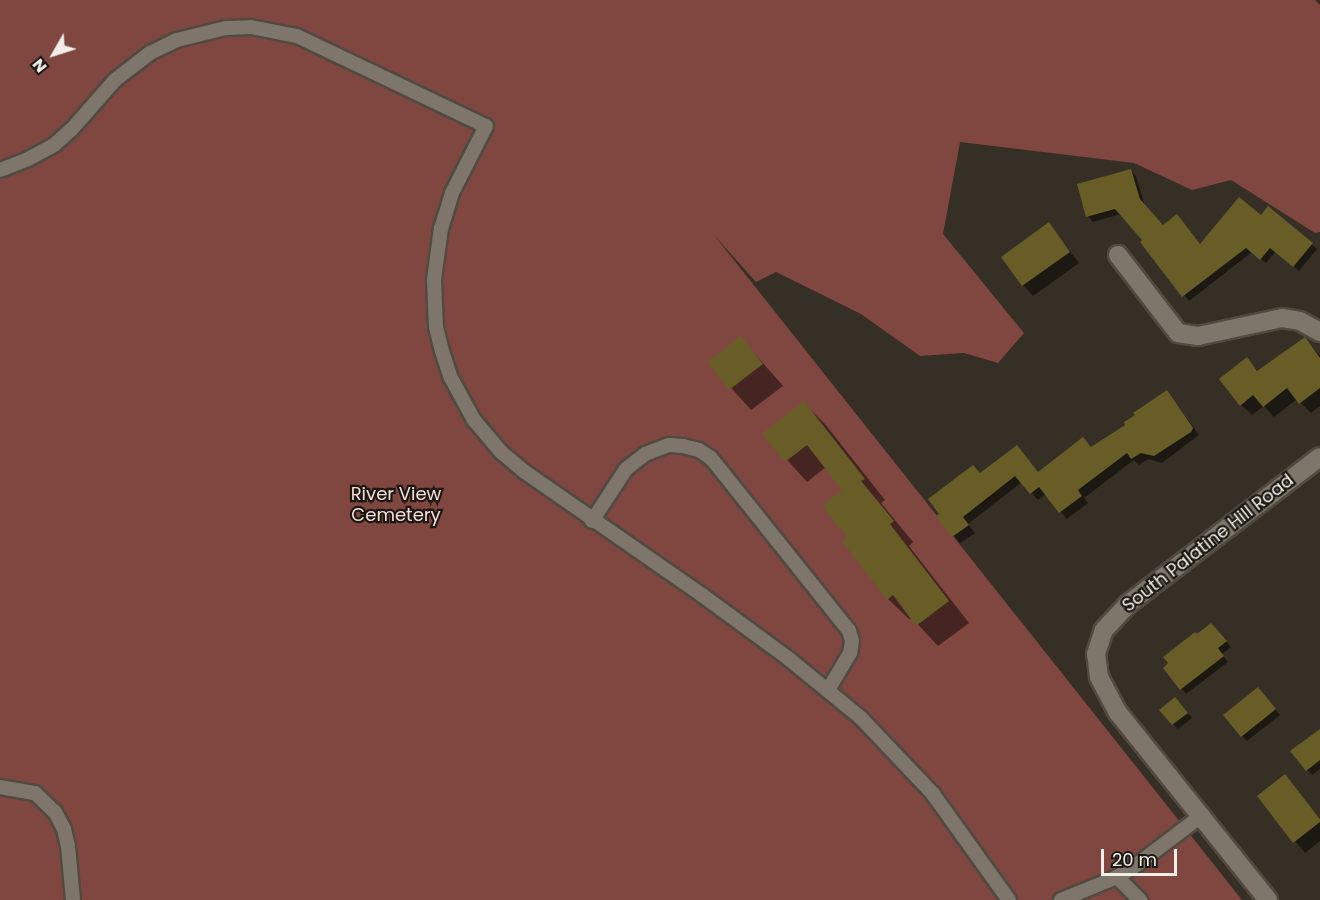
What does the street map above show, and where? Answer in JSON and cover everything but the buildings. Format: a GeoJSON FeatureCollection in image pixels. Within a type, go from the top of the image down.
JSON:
{"type":"FeatureCollection","features":[{"type":"Feature","properties":{"kind":"street"},"geometry":{"type":"LineString","coordinates":[[1118,255],[1178,333],[1198,336],[1282,318],[1300,321],[1320,332]]}},
{"type":"Feature","properties":{"kind":"street","name":"South Palatine Hill Road"},"geometry":{"type":"LineString","coordinates":[[1268,900],[1110,700],[1097,665],[1100,641],[1112,618],[1320,457]]}},
{"type":"Feature","properties":{"kind":"lane"},"geometry":{"type":"LineString","coordinates":[[0,170],[54,145],[72,129],[115,80],[150,53],[177,40],[226,28],[251,27],[297,36],[486,126],[452,193],[441,228],[434,288],[436,327],[442,351],[464,404],[486,437],[525,472],[592,521],[702,595],[828,690],[894,751],[933,794],[1009,900]]}},
{"type":"Feature","properties":{"kind":"lane"},"geometry":{"type":"LineString","coordinates":[[592,521],[626,469],[645,454],[669,445],[699,450],[711,458],[849,631],[852,641],[850,653],[828,690]]}},
{"type":"Feature","properties":{"kind":"lane"},"geometry":{"type":"LineString","coordinates":[[0,788],[35,793],[56,812],[64,829],[68,846],[71,900]]}},
{"type":"Feature","properties":{"kind":"lane"},"geometry":{"type":"LineString","coordinates":[[1061,900],[1117,877],[1201,816]]}},
{"type":"Feature","properties":{"kind":"lane"},"geometry":{"type":"LineString","coordinates":[[1117,877],[1140,900]]}},
{"type":"Feature","properties":{"kind":"green space","name":"River View Cemetery"},"geometry":{"type":"Polygon","coordinates":[[[0,0],[1315,0],[1320,5],[1320,232],[1315,233],[1231,180],[1192,190],[1134,163],[960,142],[943,234],[1024,333],[998,363],[964,353],[920,356],[861,314],[776,272],[756,282],[714,235],[1242,900],[0,900],[0,0]]]}}]}
